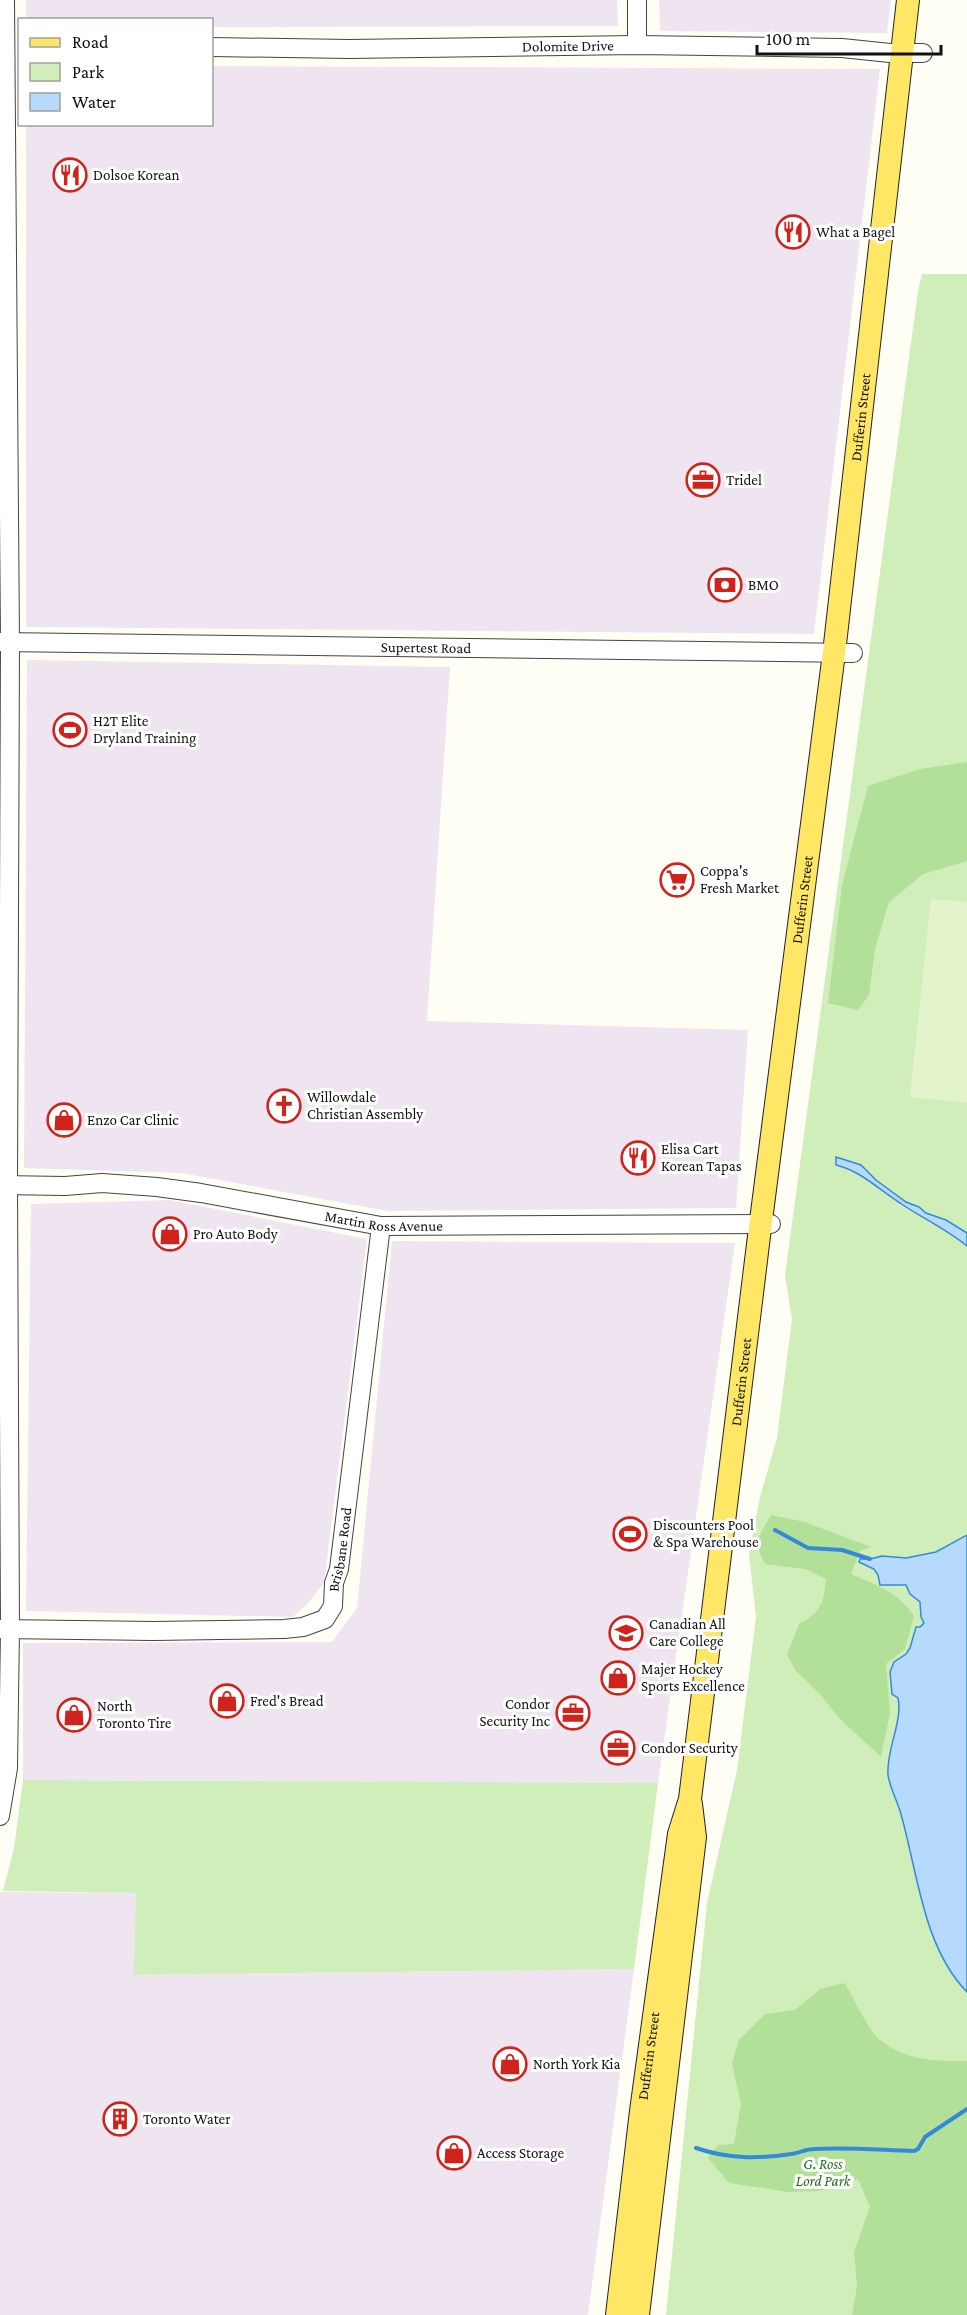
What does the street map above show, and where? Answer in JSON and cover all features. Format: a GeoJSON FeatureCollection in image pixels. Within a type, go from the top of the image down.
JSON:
{"type":"FeatureCollection","features":[{"type":"Feature","properties":{"kind":"main road","name":"Dufferin Street"},"geometry":{"type":"LineString","coordinates":[[616,2315],[679,1834],[690,1799],[844,653],[913,53],[908,0]]}},
{"type":"Feature","properties":{"kind":"main road","name":"Dufferin Street"},"geometry":{"type":"LineString","coordinates":[[638,2315],[695,1837],[690,1799]]}},
{"type":"Feature","properties":{"kind":"street"},"geometry":{"type":"LineString","coordinates":[[0,1816],[8,1768],[5,1629],[5,642],[12,46],[5,0]]}},
{"type":"Feature","properties":{"kind":"street"},"geometry":{"type":"LineString","coordinates":[[637,0],[637,45]]}},
{"type":"Feature","properties":{"kind":"street","name":"Dolomite Drive"},"geometry":{"type":"LineString","coordinates":[[213,47],[349,49],[637,45],[842,48],[913,53]]}},
{"type":"Feature","properties":{"kind":"street","name":"Supertest Road"},"geometry":{"type":"LineString","coordinates":[[5,642],[844,653]]}},
{"type":"Feature","properties":{"kind":"street","name":"Martin Ross Avenue"},"geometry":{"type":"LineString","coordinates":[[4,1185],[65,1186],[102,1183],[157,1187],[201,1192],[381,1226],[766,1224]]}},
{"type":"Feature","properties":{"kind":"street","name":"Brisbane Road"},"geometry":{"type":"LineString","coordinates":[[5,1629],[153,1631],[284,1629],[303,1627],[325,1619],[333,1606],[334,1583],[339,1569],[381,1226]]}},
{"type":"Feature","properties":{"kind":"shaded area"},"geometry":{"type":"Polygon","coordinates":[[[26,0],[617,0],[618,26],[213,27],[213,18],[26,18],[26,0]]]}},
{"type":"Feature","properties":{"kind":"shaded area"},"geometry":{"type":"Polygon","coordinates":[[[659,0],[891,0],[887,33],[660,31],[659,0]]]}},
{"type":"Feature","properties":{"kind":"shaded area"},"geometry":{"type":"Polygon","coordinates":[[[213,66],[880,69],[814,634],[26,627],[26,126],[213,126],[213,66]]]}},
{"type":"Feature","properties":{"kind":"shaded area"},"geometry":{"type":"Polygon","coordinates":[[[27,660],[450,667],[427,1021],[748,1030],[736,1208],[387,1211],[181,1173],[24,1168],[27,660]]]}},
{"type":"Feature","properties":{"kind":"shaded area"},"geometry":{"type":"Polygon","coordinates":[[[170,1200],[367,1239],[324,1583],[293,1617],[26,1611],[31,1204],[170,1200]]]}},
{"type":"Feature","properties":{"kind":"shaded area"},"geometry":{"type":"Polygon","coordinates":[[[392,1241],[735,1243],[658,1783],[23,1780],[23,1643],[332,1642],[357,1608],[392,1241]]]}},
{"type":"Feature","properties":{"kind":"shaded area"},"geometry":{"type":"Polygon","coordinates":[[[0,1892],[137,1893],[135,1975],[634,1969],[588,2315],[0,2315],[0,1892]]]}},
{"type":"Feature","properties":{"kind":"green space","name":"G. Ross Lord Park"},"geometry":{"type":"Polygon","coordinates":[[[922,274],[967,274],[967,2315],[666,2315],[707,1903],[737,1770],[756,1617],[749,1554],[760,1497],[777,1438],[792,1319],[785,1275],[922,274]]]}},
{"type":"Feature","properties":{"kind":"green space"},"geometry":{"type":"Polygon","coordinates":[[[967,762],[967,861],[923,874],[889,902],[875,949],[869,995],[858,1010],[828,1003],[842,885],[868,786],[920,769],[967,762]]]}},
{"type":"Feature","properties":{"kind":"green space"},"geometry":{"type":"Polygon","coordinates":[[[931,899],[967,902],[967,1103],[910,1097],[931,899]]]}},
{"type":"Feature","properties":{"kind":"green space"},"geometry":{"type":"Polygon","coordinates":[[[771,1515],[805,1522],[871,1547],[860,1551],[851,1574],[894,1595],[914,1616],[905,1649],[886,1664],[890,1713],[881,1757],[839,1718],[820,1694],[796,1671],[787,1655],[799,1624],[812,1616],[820,1606],[826,1579],[805,1569],[765,1564],[758,1544],[763,1528],[771,1515]]]}},
{"type":"Feature","properties":{"kind":"green space"},"geometry":{"type":"Polygon","coordinates":[[[23,1780],[658,1783],[634,1969],[134,1975],[136,1893],[3,1891],[14,1848],[23,1780]]]}},
{"type":"Feature","properties":{"kind":"green space"},"geometry":{"type":"Polygon","coordinates":[[[845,1983],[870,2029],[889,2046],[899,2052],[920,2058],[967,2061],[967,2315],[852,2315],[857,2286],[854,2252],[870,2207],[858,2179],[819,2191],[789,2192],[729,2183],[708,2158],[718,2145],[734,2144],[741,2104],[732,2063],[739,2040],[765,2014],[795,2010],[820,1989],[845,1983]]]}},
{"type":"Feature","properties":{"kind":"water"},"geometry":{"type":"Polygon","coordinates":[[[836,1157],[861,1165],[876,1180],[906,1202],[919,1207],[926,1213],[946,1220],[967,1233],[967,1246],[861,1176],[836,1165],[836,1157]]]}},
{"type":"Feature","properties":{"kind":"water"},"geometry":{"type":"Polygon","coordinates":[[[967,1535],[967,1992],[941,1954],[932,1933],[918,1887],[901,1813],[888,1775],[889,1755],[897,1726],[899,1707],[898,1698],[892,1694],[890,1672],[894,1662],[906,1654],[910,1648],[916,1627],[924,1623],[921,1617],[920,1602],[910,1594],[906,1585],[880,1585],[874,1569],[859,1562],[860,1559],[882,1556],[906,1558],[936,1552],[967,1535]]]}},
{"type":"Feature","properties":{"kind":"waterway"},"geometry":{"type":"LineString","coordinates":[[775,1530],[808,1548],[842,1550],[870,1559]]}},
{"type":"Feature","properties":{"kind":"waterway"},"geometry":{"type":"LineString","coordinates":[[696,2148],[731,2156],[755,2157],[779,2156],[826,2148],[914,2151],[918,2149],[925,2137],[967,2109]]}},
{"type":"Feature","properties":{"kind":"place","name":"Dolsoe Korean"},"geometry":{"type":"Point","coordinates":[70,175]}},
{"type":"Feature","properties":{"kind":"place","name":"What a Bagel"},"geometry":{"type":"Point","coordinates":[793,232]}},
{"type":"Feature","properties":{"kind":"place","name":"Tridel"},"geometry":{"type":"Point","coordinates":[703,480]}},
{"type":"Feature","properties":{"kind":"place","name":"BMO"},"geometry":{"type":"Point","coordinates":[725,585]}},
{"type":"Feature","properties":{"kind":"place","name":"H2T Elite Dryland Training"},"geometry":{"type":"Point","coordinates":[70,730]}},
{"type":"Feature","properties":{"kind":"place","name":"Coppa's Fresh Market"},"geometry":{"type":"Point","coordinates":[677,880]}},
{"type":"Feature","properties":{"kind":"place","name":"Willowdale Christian Assembly"},"geometry":{"type":"Point","coordinates":[284,1106]}},
{"type":"Feature","properties":{"kind":"place","name":"Enzo Car Clinic"},"geometry":{"type":"Point","coordinates":[64,1120]}},
{"type":"Feature","properties":{"kind":"place","name":"Elisa Cart Korean Tapas"},"geometry":{"type":"Point","coordinates":[638,1158]}},
{"type":"Feature","properties":{"kind":"place","name":"Pro Auto Body"},"geometry":{"type":"Point","coordinates":[170,1234]}},
{"type":"Feature","properties":{"kind":"place","name":"Discounters Pool & Spa Warehouse"},"geometry":{"type":"Point","coordinates":[630,1534]}},
{"type":"Feature","properties":{"kind":"place","name":"Canadian All Care College"},"geometry":{"type":"Point","coordinates":[626,1633]}},
{"type":"Feature","properties":{"kind":"place","name":"Majer Hockey Sports Excellence"},"geometry":{"type":"Point","coordinates":[618,1678]}},
{"type":"Feature","properties":{"kind":"place","name":"Fred's Bread"},"geometry":{"type":"Point","coordinates":[227,1701]}},
{"type":"Feature","properties":{"kind":"place","name":"Condor Security Inc"},"geometry":{"type":"Point","coordinates":[573,1713]}},
{"type":"Feature","properties":{"kind":"place","name":"North Toronto Tire"},"geometry":{"type":"Point","coordinates":[74,1715]}},
{"type":"Feature","properties":{"kind":"place","name":"Condor Security"},"geometry":{"type":"Point","coordinates":[618,1748]}},
{"type":"Feature","properties":{"kind":"place","name":"North York Kia"},"geometry":{"type":"Point","coordinates":[510,2064]}},
{"type":"Feature","properties":{"kind":"place","name":"Toronto Water"},"geometry":{"type":"Point","coordinates":[120,2119]}},
{"type":"Feature","properties":{"kind":"place","name":"Access Storage"},"geometry":{"type":"Point","coordinates":[454,2153]}}]}
